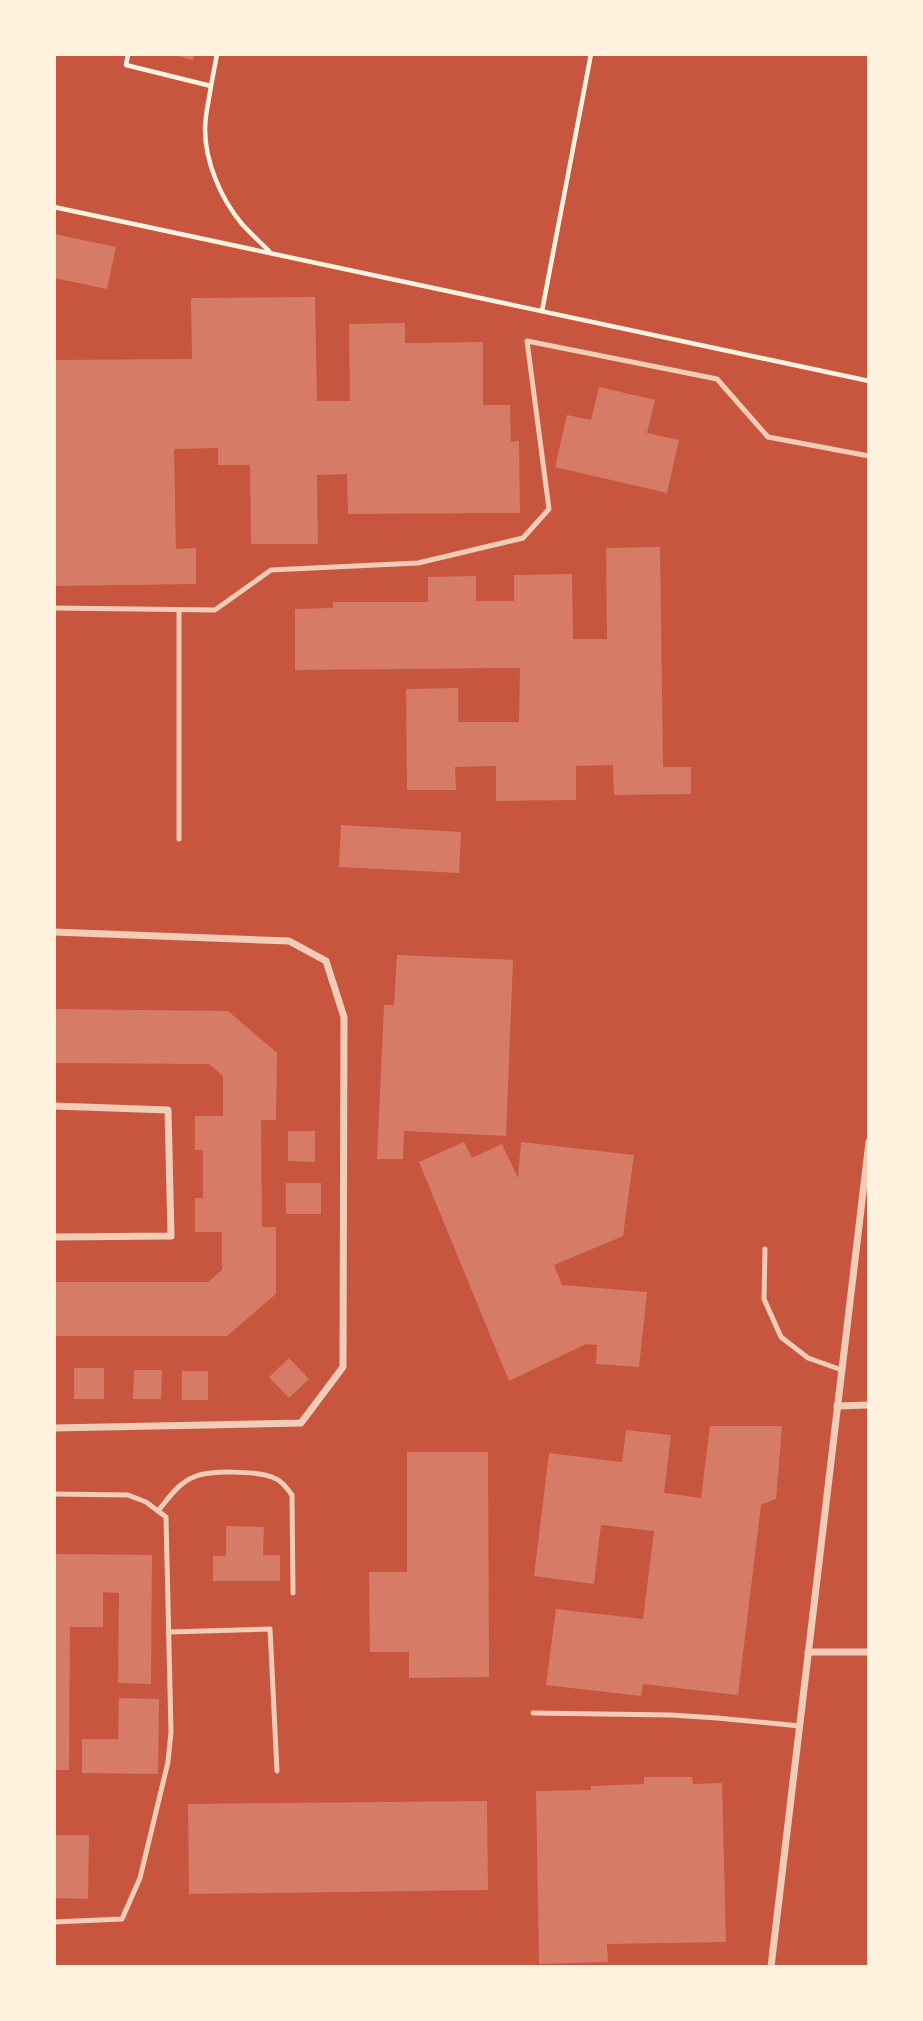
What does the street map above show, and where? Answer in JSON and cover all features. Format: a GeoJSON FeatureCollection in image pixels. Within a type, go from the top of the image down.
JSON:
{"type":"FeatureCollection","features":[{"type":"Feature","properties":{"kind":"street"},"geometry":{"type":"LineString","coordinates":[[54,932],[289,941],[326,961],[344,1017],[343,1367],[301,1423],[54,1428]]}},
{"type":"Feature","properties":{"kind":"street"},"geometry":{"type":"LineString","coordinates":[[54,1106],[168,1110],[171,1236],[54,1237]]}},
{"type":"Feature","properties":{"kind":"street"},"geometry":{"type":"LineString","coordinates":[[771,1967],[869,1142]]}},
{"type":"Feature","properties":{"kind":"street"},"geometry":{"type":"LineString","coordinates":[[837,1406],[869,1405]]}},
{"type":"Feature","properties":{"kind":"street"},"geometry":{"type":"LineString","coordinates":[[808,1652],[869,1653]]}},
{"type":"Feature","properties":{"kind":"lane"},"geometry":{"type":"LineString","coordinates":[[54,608],[215,610],[271,570],[418,563],[523,538],[549,509],[527,341],[717,379],[768,437],[869,456]]}},
{"type":"Feature","properties":{"kind":"lane"},"geometry":{"type":"LineString","coordinates":[[179,610],[179,839]]}},
{"type":"Feature","properties":{"kind":"lane"},"geometry":{"type":"LineString","coordinates":[[765,1249],[764,1299],[781,1337],[808,1358],[842,1370]]}},
{"type":"Feature","properties":{"kind":"lane"},"geometry":{"type":"LineString","coordinates":[[158,1511],[175,1490],[194,1477],[217,1472],[272,1477],[284,1483],[292,1495],[293,1593]]}},
{"type":"Feature","properties":{"kind":"lane"},"geometry":{"type":"LineString","coordinates":[[54,1494],[128,1495],[146,1502],[166,1517],[171,1732],[168,1762],[140,1878],[122,1919],[54,1922]]}},
{"type":"Feature","properties":{"kind":"lane"},"geometry":{"type":"LineString","coordinates":[[168,1632],[270,1629],[277,1771]]}},
{"type":"Feature","properties":{"kind":"lane"},"geometry":{"type":"LineString","coordinates":[[533,1713],[671,1715],[800,1726]]}},
{"type":"Feature","properties":{"kind":"path"},"geometry":{"type":"LineString","coordinates":[[128,54],[126,65],[211,86]]}},
{"type":"Feature","properties":{"kind":"path"},"geometry":{"type":"LineString","coordinates":[[217,54],[205,126],[209,156],[228,203],[242,223],[269,251]]}},
{"type":"Feature","properties":{"kind":"path"},"geometry":{"type":"LineString","coordinates":[[542,311],[591,54]]}},
{"type":"Feature","properties":{"kind":"path"},"geometry":{"type":"LineString","coordinates":[[54,207],[869,381]]}},
{"type":"Feature","properties":{"kind":"building"},"geometry":{"type":"Polygon","coordinates":[[[171,54],[194,54],[193,60],[171,54]]]}},
{"type":"Feature","properties":{"kind":"building"},"geometry":{"type":"Polygon","coordinates":[[[54,234],[116,247],[107,289],[54,278],[54,234]]]}},
{"type":"Feature","properties":{"kind":"building"},"geometry":{"type":"Polygon","coordinates":[[[315,297],[317,401],[350,401],[349,324],[405,323],[405,343],[483,342],[483,405],[510,405],[511,442],[519,441],[520,513],[348,514],[347,474],[317,475],[318,544],[251,544],[250,465],[218,465],[218,448],[174,449],[176,549],[196,548],[196,584],[54,586],[54,360],[192,359],[191,298],[315,297]]]}},
{"type":"Feature","properties":{"kind":"building"},"geometry":{"type":"Polygon","coordinates":[[[599,387],[655,400],[647,433],[679,440],[667,493],[555,467],[567,415],[591,420],[599,387]]]}},
{"type":"Feature","properties":{"kind":"building"},"geometry":{"type":"Polygon","coordinates":[[[660,547],[663,767],[691,767],[691,794],[614,795],[613,765],[576,766],[576,800],[496,801],[496,766],[455,767],[456,790],[407,790],[406,689],[458,688],[458,722],[519,722],[520,668],[295,670],[295,609],[333,608],[333,602],[428,602],[428,577],[476,576],[476,601],[514,601],[514,575],[572,574],[573,639],[607,639],[606,548],[660,547]]]}},
{"type":"Feature","properties":{"kind":"building"},"geometry":{"type":"Polygon","coordinates":[[[341,825],[461,832],[459,873],[339,867],[341,825]]]}},
{"type":"Feature","properties":{"kind":"building"},"geometry":{"type":"Polygon","coordinates":[[[397,955],[513,960],[506,1136],[404,1131],[403,1159],[377,1159],[384,1005],[394,1005],[397,955]]]}},
{"type":"Feature","properties":{"kind":"building"},"geometry":{"type":"Polygon","coordinates":[[[54,1009],[228,1011],[277,1053],[276,1120],[261,1120],[262,1227],[276,1227],[276,1294],[227,1336],[54,1336],[54,1282],[208,1282],[222,1270],[222,1232],[195,1232],[195,1198],[203,1198],[203,1150],[195,1150],[195,1116],[223,1116],[223,1076],[209,1064],[54,1063],[54,1009]]]}},
{"type":"Feature","properties":{"kind":"building"},"geometry":{"type":"Polygon","coordinates":[[[288,1131],[315,1131],[315,1162],[288,1161],[288,1131]]]}},
{"type":"Feature","properties":{"kind":"building"},"geometry":{"type":"Polygon","coordinates":[[[464,1142],[472,1158],[502,1144],[518,1178],[521,1142],[634,1155],[623,1236],[554,1265],[562,1285],[647,1292],[639,1367],[596,1364],[597,1345],[586,1344],[509,1381],[419,1162],[464,1142]]]}},
{"type":"Feature","properties":{"kind":"building"},"geometry":{"type":"Polygon","coordinates":[[[286,1183],[321,1183],[321,1214],[286,1214],[286,1183]]]}},
{"type":"Feature","properties":{"kind":"building"},"geometry":{"type":"Polygon","coordinates":[[[289,1358],[309,1379],[289,1398],[269,1377],[289,1358]]]}},
{"type":"Feature","properties":{"kind":"building"},"geometry":{"type":"Polygon","coordinates":[[[74,1368],[104,1368],[104,1399],[74,1399],[74,1368]]]}},
{"type":"Feature","properties":{"kind":"building"},"geometry":{"type":"Polygon","coordinates":[[[134,1370],[162,1370],[161,1399],[133,1399],[134,1370]]]}},
{"type":"Feature","properties":{"kind":"building"},"geometry":{"type":"Polygon","coordinates":[[[182,1371],[208,1371],[208,1400],[182,1400],[182,1371]]]}},
{"type":"Feature","properties":{"kind":"building"},"geometry":{"type":"Polygon","coordinates":[[[710,1426],[782,1426],[776,1499],[761,1505],[738,1695],[643,1684],[641,1696],[546,1685],[556,1609],[643,1619],[654,1531],[601,1525],[594,1584],[534,1576],[549,1453],[622,1462],[626,1430],[671,1435],[664,1493],[701,1498],[710,1426]]]}},
{"type":"Feature","properties":{"kind":"building"},"geometry":{"type":"Polygon","coordinates":[[[407,1452],[488,1452],[489,1677],[409,1678],[409,1652],[370,1652],[369,1572],[407,1572],[407,1452]]]}},
{"type":"Feature","properties":{"kind":"building"},"geometry":{"type":"Polygon","coordinates":[[[226,1526],[264,1527],[263,1555],[280,1555],[280,1581],[213,1581],[213,1556],[226,1556],[226,1526]]]}},
{"type":"Feature","properties":{"kind":"building"},"geometry":{"type":"Polygon","coordinates":[[[54,1554],[152,1555],[151,1684],[118,1683],[119,1593],[103,1592],[103,1627],[70,1627],[69,1770],[54,1770],[54,1554]]]}},
{"type":"Feature","properties":{"kind":"building"},"geometry":{"type":"Polygon","coordinates":[[[119,1698],[159,1699],[158,1774],[82,1773],[82,1739],[118,1739],[119,1698]]]}},
{"type":"Feature","properties":{"kind":"building"},"geometry":{"type":"Polygon","coordinates":[[[644,1777],[692,1777],[693,1784],[722,1783],[726,1942],[607,1944],[608,1962],[539,1964],[536,1791],[591,1790],[591,1786],[644,1784],[644,1777]]]}},
{"type":"Feature","properties":{"kind":"building"},"geometry":{"type":"Polygon","coordinates":[[[487,1801],[488,1890],[189,1894],[188,1804],[487,1801]]]}},
{"type":"Feature","properties":{"kind":"building"},"geometry":{"type":"Polygon","coordinates":[[[54,1835],[89,1835],[88,1899],[54,1898],[54,1835]]]}}]}
